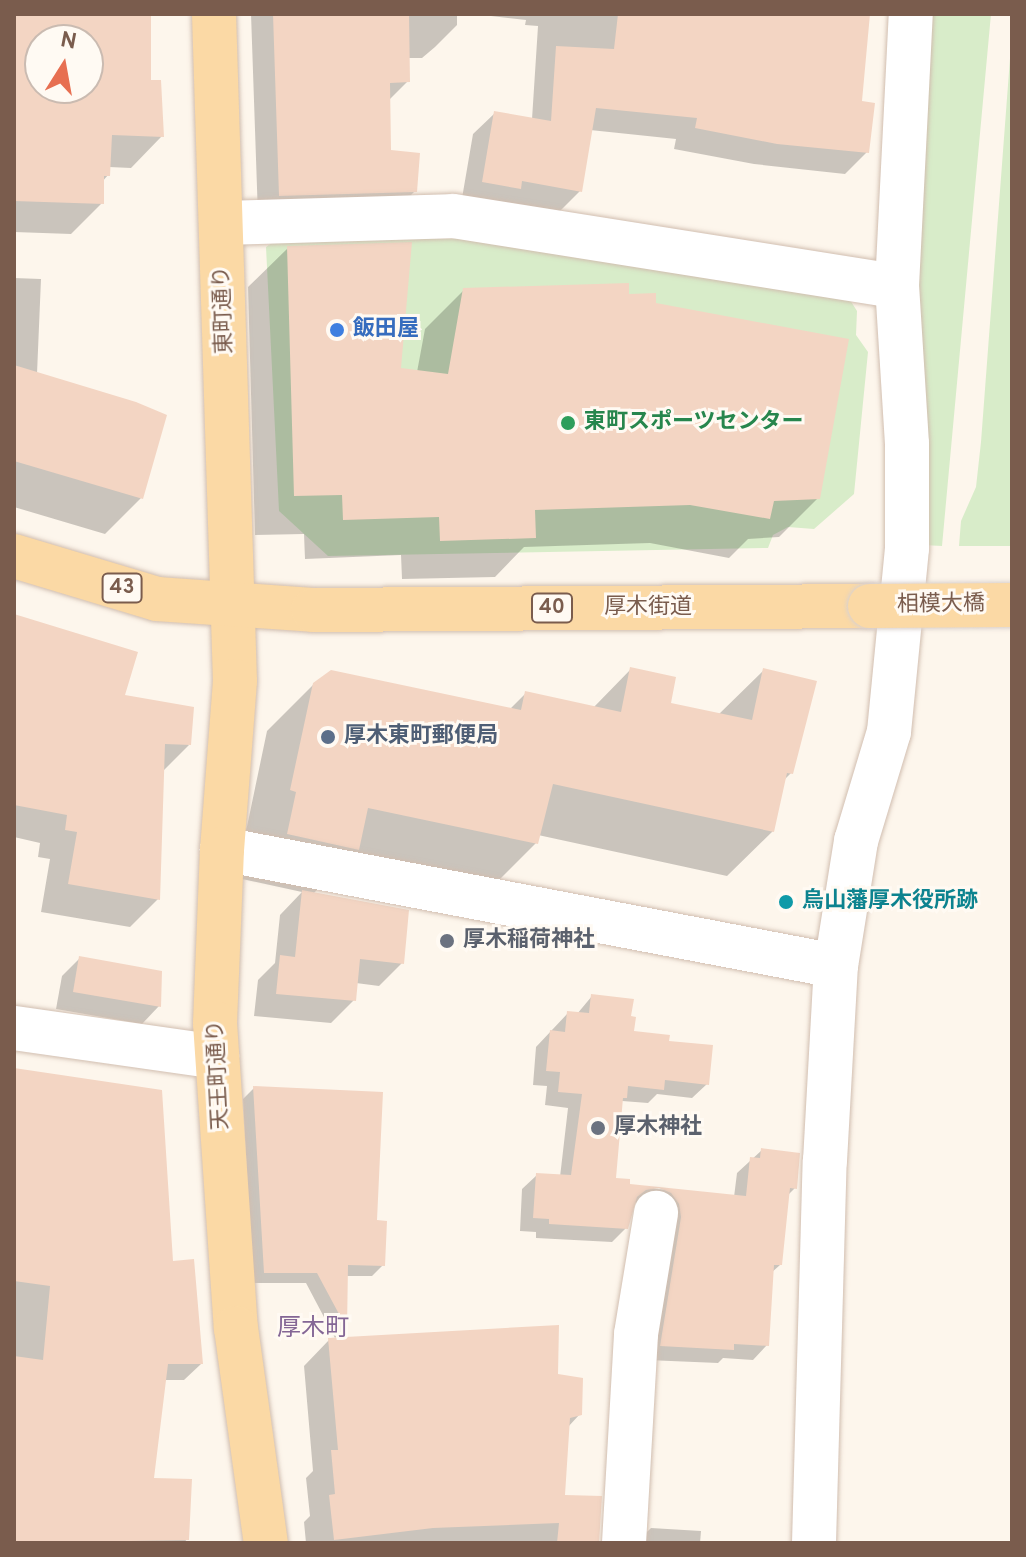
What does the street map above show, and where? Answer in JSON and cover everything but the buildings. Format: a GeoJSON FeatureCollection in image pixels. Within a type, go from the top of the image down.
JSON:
{"type":"FeatureCollection","features":[{"type":"Feature","properties":{"kind":"main road","name":"東町通り"},"geometry":{"type":"LineString","coordinates":[[214,14],[233,605]]}},
{"type":"Feature","properties":{"kind":"main road","name":"43"},"geometry":{"type":"LineString","coordinates":[[14,556],[157,599],[233,605]]}},
{"type":"Feature","properties":{"kind":"main road","name":"厚木街道"},"geometry":{"type":"LineString","coordinates":[[233,605],[313,610],[870,606]]}},
{"type":"Feature","properties":{"kind":"main road","name":"天王町通り"},"geometry":{"type":"LineString","coordinates":[[233,605],[235,681],[222,849],[215,1023],[236,1328],[266,1543]]}},
{"type":"Feature","properties":{"kind":"main road","name":"相模大橋"},"geometry":{"type":"LineString","coordinates":[[870,606],[1012,605]]}},
{"type":"Feature","properties":{"kind":"street"},"geometry":{"type":"LineString","coordinates":[[814,1543],[823,1190],[836,966],[856,841],[889,732],[907,548],[907,444],[897,286],[911,14]]}},
{"type":"Feature","properties":{"kind":"street"},"geometry":{"type":"LineString","coordinates":[[221,223],[453,216],[897,286]]}},
{"type":"Feature","properties":{"kind":"street"},"geometry":{"type":"LineString","coordinates":[[222,849],[836,966]]}},
{"type":"Feature","properties":{"kind":"street"},"geometry":{"type":"LineString","coordinates":[[14,1028],[217,1057]]}},
{"type":"Feature","properties":{"kind":"street"},"geometry":{"type":"LineString","coordinates":[[624,1543],[636,1334],[656,1213]]}},
{"type":"Feature","properties":{"kind":"green space"},"geometry":{"type":"Polygon","coordinates":[[[929,14],[991,14],[942,546],[923,545],[929,441],[913,334],[929,14]]]}},
{"type":"Feature","properties":{"kind":"green space"},"geometry":{"type":"Polygon","coordinates":[[[1012,32],[1012,546],[959,546],[961,521],[976,487],[981,442],[1012,32]]]}},
{"type":"Feature","properties":{"kind":"green space","name":"東町スポーツセンター"},"geometry":{"type":"Polygon","coordinates":[[[467,238],[845,292],[857,311],[856,335],[868,352],[854,494],[814,529],[788,527],[773,535],[768,548],[328,556],[279,511],[266,247],[273,242],[467,238]]]}},
{"type":"Feature","properties":{"kind":"place","name":"飯田屋"},"geometry":{"type":"Point","coordinates":[337,330]}},
{"type":"Feature","properties":{"kind":"place","name":"東町スポーツセンター"},"geometry":{"type":"Point","coordinates":[568,423]}},
{"type":"Feature","properties":{"kind":"place","name":"厚木東町郵便局"},"geometry":{"type":"Point","coordinates":[328,737]}},
{"type":"Feature","properties":{"kind":"place","name":"烏山藩厚木役所跡"},"geometry":{"type":"Point","coordinates":[786,902]}},
{"type":"Feature","properties":{"kind":"place","name":"厚木稲荷神社"},"geometry":{"type":"Point","coordinates":[447,941]}},
{"type":"Feature","properties":{"kind":"place","name":"厚木神社"},"geometry":{"type":"Point","coordinates":[598,1128]}},
{"type":"Feature","properties":{"kind":"district","name":"厚木町"},"geometry":{"type":"Point","coordinates":[313,1330]}}]}
